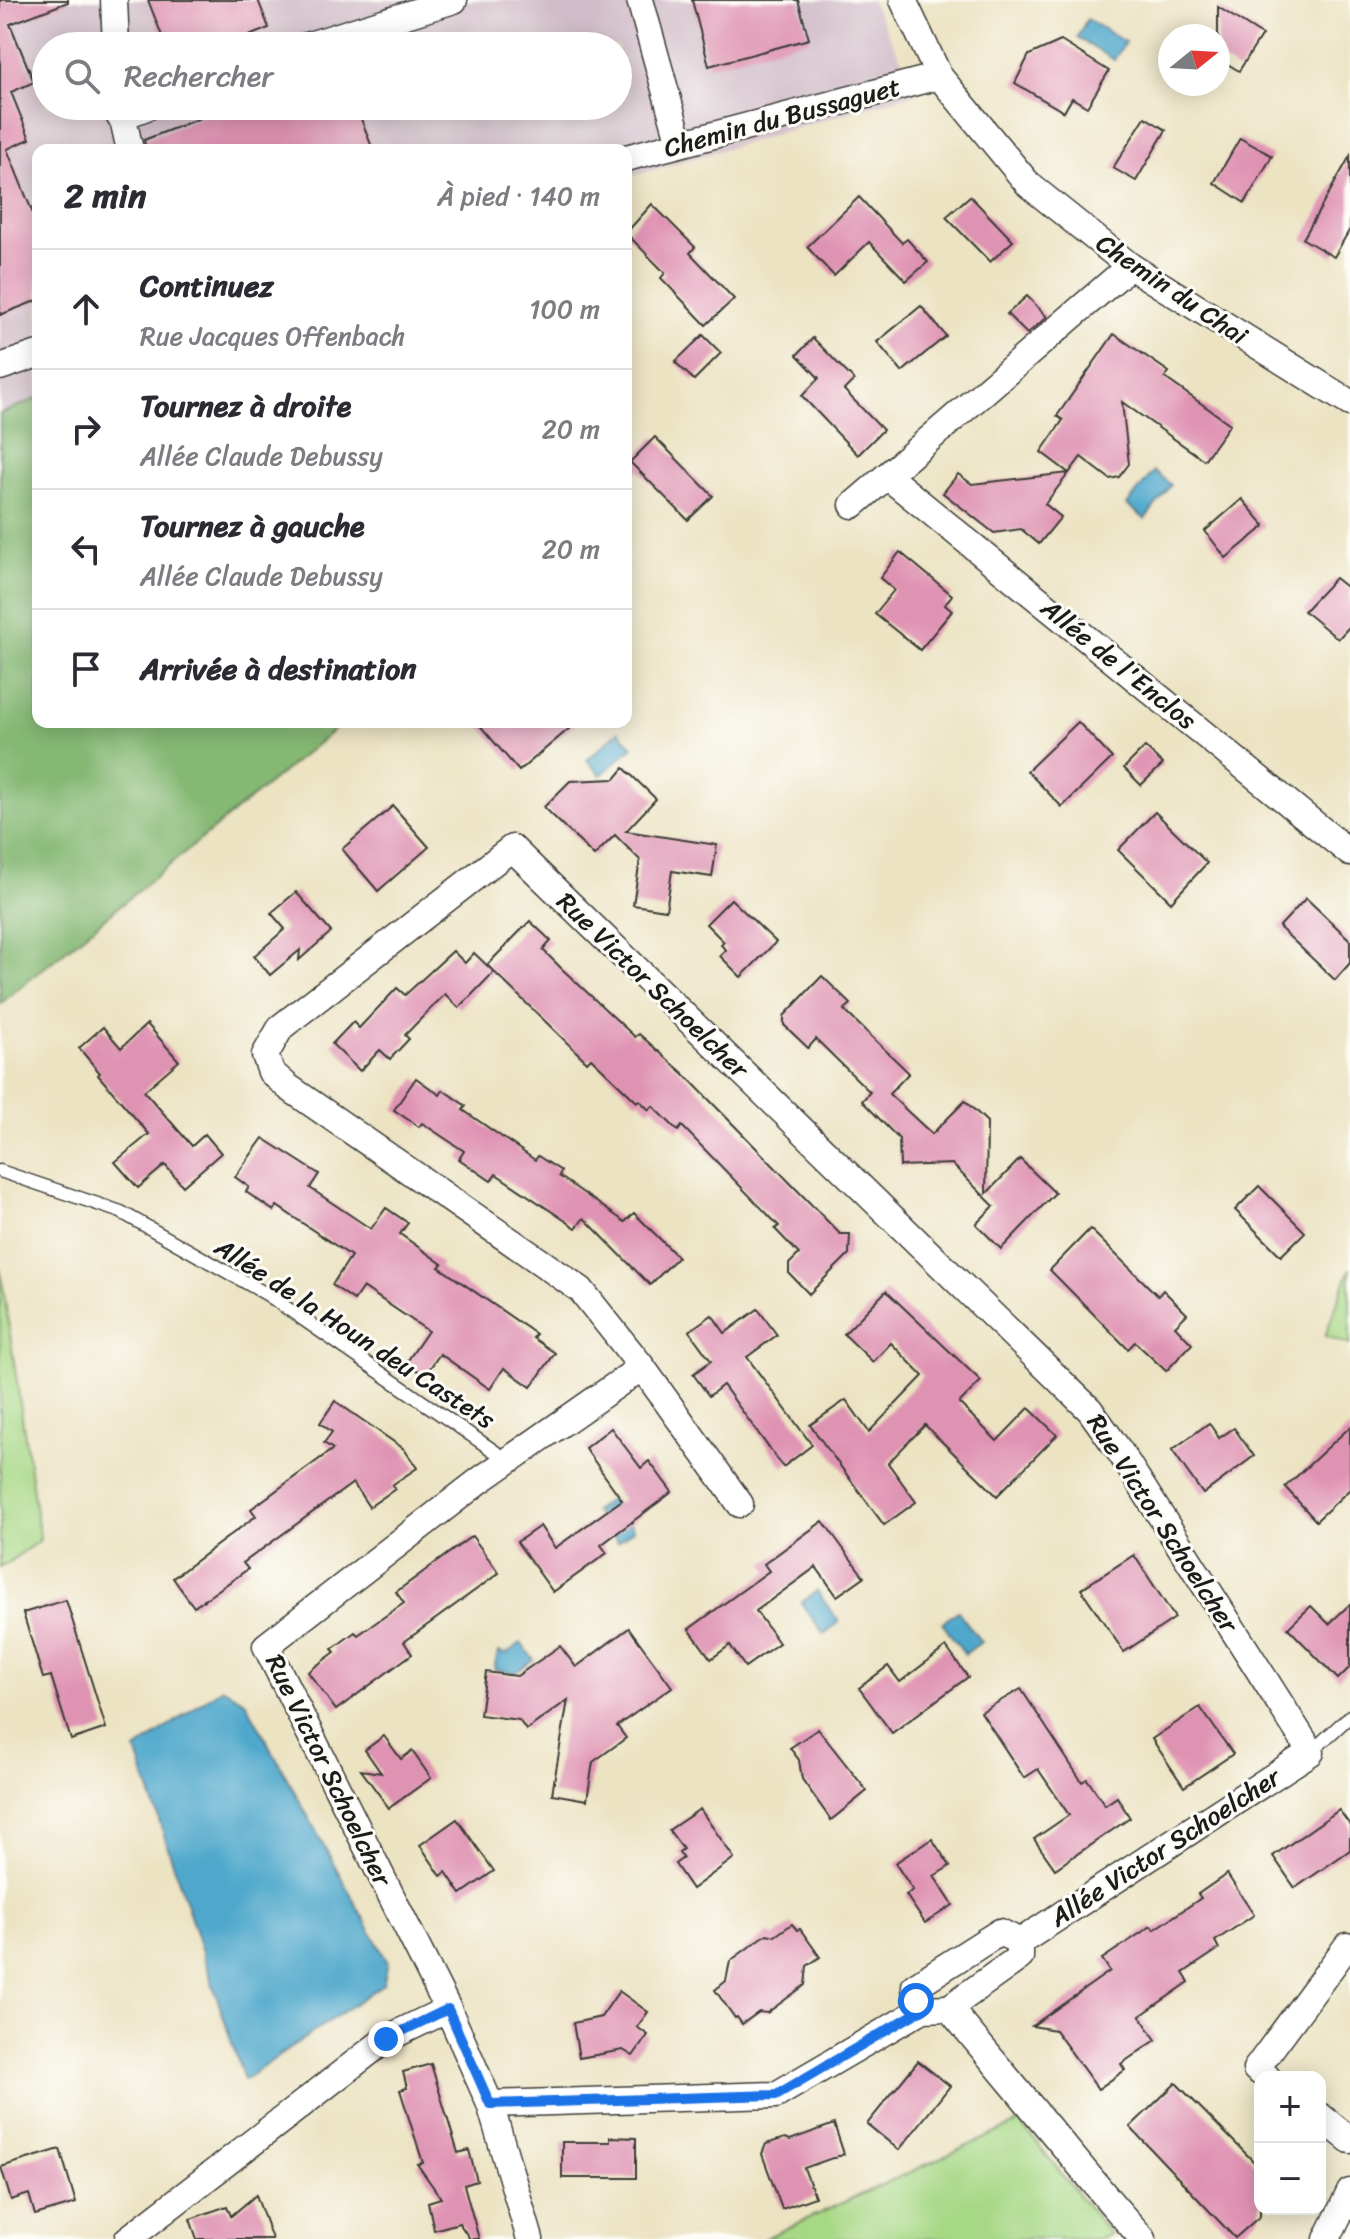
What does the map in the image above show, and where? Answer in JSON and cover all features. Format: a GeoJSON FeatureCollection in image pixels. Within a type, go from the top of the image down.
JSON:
{"type":"FeatureCollection","features":[{"type":"Feature","properties":{"kind":"street"},"geometry":{"type":"LineString","coordinates":[[114,0],[115,32]]}},
{"type":"Feature","properties":{"kind":"street"},"geometry":{"type":"LineString","coordinates":[[351,32],[454,0]]}},
{"type":"Feature","properties":{"kind":"street"},"geometry":{"type":"LineString","coordinates":[[640,0],[680,143]]}},
{"type":"Feature","properties":{"kind":"street","name":"Chemin du Chai"},"geometry":{"type":"LineString","coordinates":[[903,0],[939,76],[1029,185],[1130,266],[1350,403]]}},
{"type":"Feature","properties":{"kind":"street","name":"Chemin du Bussaguet"},"geometry":{"type":"LineString","coordinates":[[632,156],[939,76]]}},
{"type":"Feature","properties":{"kind":"street"},"geometry":{"type":"LineString","coordinates":[[122,120],[128,144]]}},
{"type":"Feature","properties":{"kind":"street"},"geometry":{"type":"LineString","coordinates":[[853,505],[1130,266]]}},
{"type":"Feature","properties":{"kind":"street"},"geometry":{"type":"LineString","coordinates":[[0,367],[32,356]]}},
{"type":"Feature","properties":{"kind":"street","name":"Allée de l'Enclos"},"geometry":{"type":"LineString","coordinates":[[887,476],[1350,853]]}},
{"type":"Feature","properties":{"kind":"street","name":"Rue Victor Schoelcher"},"geometry":{"type":"LineString","coordinates":[[740,1504],[642,1367],[581,1290],[288,1087],[271,1072],[265,1055],[281,1027],[512,848],[1090,1410],[1120,1452],[1311,1752]]}},
{"type":"Feature","properties":{"kind":"street","name":"Rue Victor Schoelcher"},"geometry":{"type":"LineString","coordinates":[[448,2009],[266,1646],[507,1460],[642,1367]]}},
{"type":"Feature","properties":{"kind":"street","name":"Allée Victor Schoelcher"},"geometry":{"type":"LineString","coordinates":[[1020,1942],[1311,1752]]}},
{"type":"Feature","properties":{"kind":"street","name":"Allée Victor Schoelcher"},"geometry":{"type":"LineString","coordinates":[[1000,1932],[1020,1942],[1020,1957],[936,2008],[916,2001],[915,1986],[1000,1932]]}},
{"type":"Feature","properties":{"kind":"street"},"geometry":{"type":"LineString","coordinates":[[1259,2071],[1256,2069],[1347,1946]]}},
{"type":"Feature","properties":{"kind":"street"},"geometry":{"type":"LineString","coordinates":[[490,2104],[776,2095],[936,2008],[1143,2239]]}},
{"type":"Feature","properties":{"kind":"street"},"geometry":{"type":"LineString","coordinates":[[132,2238],[386,2039],[448,2009],[490,2104],[530,2239]]}},
{"type":"Feature","properties":{"kind":"street"},"geometry":{"type":"LineString","coordinates":[[1326,2121],[1350,2140]]}},
{"type":"Feature","properties":{"kind":"street"},"geometry":{"type":"LineString","coordinates":[[1327,2239],[1350,2192]]}},
{"type":"Feature","properties":{"kind":"lane","name":"Allée de la Houn deu Castets"},"geometry":{"type":"LineString","coordinates":[[0,1171],[121,1212],[268,1295],[507,1460]]}},
{"type":"Feature","properties":{"kind":"lane"},"geometry":{"type":"LineString","coordinates":[[1311,1752],[1350,1716]]}},
{"type":"Feature","properties":{"kind":"shaded area"},"geometry":{"type":"Polygon","coordinates":[[[0,0],[871,0],[918,92],[632,176],[632,144],[32,144],[32,401],[0,414],[0,0]]]}},
{"type":"Feature","properties":{"kind":"green space"},"geometry":{"type":"Polygon","coordinates":[[[32,401],[32,728],[337,728],[0,1004],[0,414],[32,401]]]}},
{"type":"Feature","properties":{"kind":"green space"},"geometry":{"type":"Polygon","coordinates":[[[0,1266],[40,1540],[0,1568],[0,1266]]]}},
{"type":"Feature","properties":{"kind":"green space"},"geometry":{"type":"Polygon","coordinates":[[[1350,1268],[1350,1345],[1325,1336],[1350,1268]]]}},
{"type":"Feature","properties":{"kind":"green space"},"geometry":{"type":"Polygon","coordinates":[[[1020,2122],[1110,2234],[1098,2239],[763,2239],[1020,2122]]]}},
{"type":"Feature","properties":{"kind":"water"},"geometry":{"type":"Polygon","coordinates":[[[1087,19],[1125,42],[1114,60],[1077,38],[1087,19]]]}},
{"type":"Feature","properties":{"kind":"water"},"geometry":{"type":"Polygon","coordinates":[[[1154,471],[1171,485],[1145,519],[1127,505],[1154,471]]]}},
{"type":"Feature","properties":{"kind":"water"},"geometry":{"type":"Polygon","coordinates":[[[619,731],[633,747],[601,775],[587,760],[619,731]]]}},
{"type":"Feature","properties":{"kind":"water"},"geometry":{"type":"Polygon","coordinates":[[[611,1499],[634,1529],[618,1542],[594,1511],[611,1499]]]}},
{"type":"Feature","properties":{"kind":"water"},"geometry":{"type":"Polygon","coordinates":[[[817,1591],[839,1622],[824,1634],[801,1603],[817,1591]]]}},
{"type":"Feature","properties":{"kind":"water"},"geometry":{"type":"Polygon","coordinates":[[[958,1611],[981,1642],[965,1654],[942,1623],[958,1611]]]}},
{"type":"Feature","properties":{"kind":"water"},"geometry":{"type":"Polygon","coordinates":[[[521,1643],[534,1660],[515,1673],[494,1669],[498,1652],[506,1654],[521,1643]]]}},
{"type":"Feature","properties":{"kind":"water"},"geometry":{"type":"Polygon","coordinates":[[[222,1688],[245,1701],[388,1963],[383,1984],[244,2080],[136,1750],[222,1688]]]}},
{"type":"Feature","properties":{"kind":"building"},"geometry":{"type":"Polygon","coordinates":[[[0,0],[68,0],[10,24],[32,77],[32,83],[11,92],[30,139],[7,149],[32,211],[32,302],[0,315],[0,0]]]}},
{"type":"Feature","properties":{"kind":"building"},"geometry":{"type":"Polygon","coordinates":[[[148,0],[258,0],[269,28],[259,32],[161,32],[148,0]]]}},
{"type":"Feature","properties":{"kind":"building"},"geometry":{"type":"Polygon","coordinates":[[[692,0],[798,0],[809,39],[709,66],[692,0]]]}},
{"type":"Feature","properties":{"kind":"building"},"geometry":{"type":"Polygon","coordinates":[[[1218,7],[1262,35],[1239,71],[1230,65],[1230,24],[1218,24],[1218,7]]]}},
{"type":"Feature","properties":{"kind":"building"},"geometry":{"type":"Polygon","coordinates":[[[1061,41],[1109,71],[1087,107],[1072,98],[1064,112],[1015,83],[1029,55],[1061,41]]]}},
{"type":"Feature","properties":{"kind":"building"},"geometry":{"type":"Polygon","coordinates":[[[1145,117],[1166,130],[1136,181],[1113,168],[1145,117]]]}},
{"type":"Feature","properties":{"kind":"building"},"geometry":{"type":"Polygon","coordinates":[[[195,120],[361,120],[371,144],[145,144],[144,140],[195,120]]]}},
{"type":"Feature","properties":{"kind":"building"},"geometry":{"type":"Polygon","coordinates":[[[1240,138],[1272,156],[1245,203],[1214,183],[1240,138]]]}},
{"type":"Feature","properties":{"kind":"building"},"geometry":{"type":"Polygon","coordinates":[[[1350,156],[1350,229],[1334,257],[1303,239],[1350,156]]]}},
{"type":"Feature","properties":{"kind":"building"},"geometry":{"type":"Polygon","coordinates":[[[970,196],[1013,241],[990,262],[946,217],[970,196]]]}},
{"type":"Feature","properties":{"kind":"building"},"geometry":{"type":"Polygon","coordinates":[[[859,197],[902,243],[907,239],[928,262],[906,281],[869,242],[834,276],[807,247],[859,197]]]}},
{"type":"Feature","properties":{"kind":"building"},"geometry":{"type":"Polygon","coordinates":[[[652,204],[695,247],[690,253],[734,299],[706,325],[661,278],[665,273],[632,239],[632,226],[652,204]]]}},
{"type":"Feature","properties":{"kind":"building"},"geometry":{"type":"Polygon","coordinates":[[[1027,296],[1047,317],[1027,334],[1007,314],[1027,296]]]}},
{"type":"Feature","properties":{"kind":"building"},"geometry":{"type":"Polygon","coordinates":[[[921,306],[946,336],[902,372],[877,342],[921,306]]]}},
{"type":"Feature","properties":{"kind":"building"},"geometry":{"type":"Polygon","coordinates":[[[1114,334],[1169,372],[1165,378],[1230,424],[1204,460],[1122,402],[1129,464],[1119,477],[1110,479],[1081,457],[1069,473],[1041,452],[1063,420],[1057,416],[1114,334]]]}},
{"type":"Feature","properties":{"kind":"building"},"geometry":{"type":"Polygon","coordinates":[[[703,335],[721,353],[694,380],[675,362],[703,335]]]}},
{"type":"Feature","properties":{"kind":"building"},"geometry":{"type":"Polygon","coordinates":[[[813,338],[854,380],[844,390],[883,430],[858,455],[802,396],[819,378],[797,355],[813,338]]]}},
{"type":"Feature","properties":{"kind":"building"},"geometry":{"type":"Polygon","coordinates":[[[655,437],[713,496],[688,520],[632,464],[632,460],[655,437]]]}},
{"type":"Feature","properties":{"kind":"building"},"geometry":{"type":"Polygon","coordinates":[[[1069,473],[1045,504],[1061,517],[1039,544],[1021,529],[994,533],[943,493],[958,474],[972,484],[1069,473]]]}},
{"type":"Feature","properties":{"kind":"building"},"geometry":{"type":"Polygon","coordinates":[[[1242,499],[1265,526],[1226,558],[1205,531],[1242,499]]]}},
{"type":"Feature","properties":{"kind":"building"},"geometry":{"type":"Polygon","coordinates":[[[900,552],[952,595],[945,605],[952,611],[920,650],[875,614],[894,590],[880,578],[900,552]]]}},
{"type":"Feature","properties":{"kind":"building"},"geometry":{"type":"Polygon","coordinates":[[[1335,578],[1350,590],[1350,626],[1338,639],[1304,611],[1335,578]]]}},
{"type":"Feature","properties":{"kind":"building"},"geometry":{"type":"Polygon","coordinates":[[[1078,722],[1112,758],[1062,807],[1027,771],[1078,722]]]}},
{"type":"Feature","properties":{"kind":"building"},"geometry":{"type":"Polygon","coordinates":[[[482,728],[570,728],[519,771],[482,728]]]}},
{"type":"Feature","properties":{"kind":"building"},"geometry":{"type":"Polygon","coordinates":[[[1145,747],[1163,764],[1141,785],[1124,768],[1145,747]]]}},
{"type":"Feature","properties":{"kind":"building"},"geometry":{"type":"Polygon","coordinates":[[[624,768],[656,799],[626,831],[717,845],[712,877],[672,871],[666,910],[633,905],[640,860],[615,835],[594,856],[544,807],[570,781],[615,779],[624,768]]]}},
{"type":"Feature","properties":{"kind":"building"},"geometry":{"type":"Polygon","coordinates":[[[393,806],[429,847],[378,891],[342,849],[393,806]]]}},
{"type":"Feature","properties":{"kind":"building"},"geometry":{"type":"Polygon","coordinates":[[[1155,812],[1207,863],[1171,902],[1118,850],[1155,812]]]}},
{"type":"Feature","properties":{"kind":"building"},"geometry":{"type":"Polygon","coordinates":[[[296,892],[331,932],[299,960],[300,950],[270,975],[254,956],[285,929],[271,913],[296,892]]]}},
{"type":"Feature","properties":{"kind":"building"},"geometry":{"type":"Polygon","coordinates":[[[1306,898],[1350,940],[1350,963],[1335,980],[1279,927],[1306,898]]]}},
{"type":"Feature","properties":{"kind":"building"},"geometry":{"type":"Polygon","coordinates":[[[731,899],[776,942],[741,977],[720,956],[726,950],[721,945],[724,942],[706,924],[731,899]]]}},
{"type":"Feature","properties":{"kind":"building"},"geometry":{"type":"Polygon","coordinates":[[[530,921],[551,941],[543,950],[562,969],[635,1037],[639,1034],[683,1073],[840,1234],[850,1234],[849,1254],[809,1294],[789,1273],[789,1264],[799,1254],[775,1229],[779,1226],[682,1126],[678,1131],[653,1106],[649,1110],[639,1100],[637,1102],[591,1058],[587,1062],[487,965],[530,921]]]}},
{"type":"Feature","properties":{"kind":"building"},"geometry":{"type":"Polygon","coordinates":[[[453,951],[465,963],[474,953],[494,972],[459,1008],[445,994],[405,1035],[409,1039],[390,1059],[380,1050],[360,1071],[332,1044],[353,1022],[359,1028],[397,988],[405,995],[453,951]]]}},
{"type":"Feature","properties":{"kind":"building"},"geometry":{"type":"Polygon","coordinates":[[[822,976],[851,1004],[844,1010],[909,1073],[889,1094],[932,1134],[965,1101],[987,1122],[986,1194],[1020,1159],[1055,1193],[1001,1249],[976,1224],[994,1206],[952,1164],[900,1166],[899,1139],[862,1101],[870,1092],[816,1039],[808,1048],[784,1025],[784,1016],[822,976]]]}},
{"type":"Feature","properties":{"kind":"building"},"geometry":{"type":"Polygon","coordinates":[[[147,1024],[179,1061],[144,1091],[192,1146],[205,1134],[221,1153],[183,1186],[165,1165],[138,1188],[115,1162],[149,1134],[79,1048],[103,1027],[121,1048],[147,1024]]]}},
{"type":"Feature","properties":{"kind":"building"},"geometry":{"type":"Polygon","coordinates":[[[416,1078],[440,1095],[443,1090],[466,1106],[463,1110],[535,1160],[538,1156],[561,1171],[559,1176],[625,1222],[634,1213],[678,1257],[650,1285],[584,1218],[576,1228],[496,1174],[491,1181],[459,1159],[464,1151],[422,1123],[419,1127],[394,1110],[416,1078]]]}},
{"type":"Feature","properties":{"kind":"building"},"geometry":{"type":"Polygon","coordinates":[[[263,1138],[319,1174],[310,1188],[371,1229],[386,1208],[408,1223],[400,1234],[442,1264],[439,1267],[536,1334],[533,1338],[555,1353],[531,1387],[504,1368],[490,1389],[440,1354],[425,1375],[406,1363],[428,1331],[363,1287],[354,1300],[332,1285],[351,1256],[277,1206],[274,1211],[246,1192],[249,1187],[235,1177],[263,1138]]]}},
{"type":"Feature","properties":{"kind":"building"},"geometry":{"type":"Polygon","coordinates":[[[1259,1186],[1305,1232],[1281,1256],[1235,1210],[1259,1186]]]}},
{"type":"Feature","properties":{"kind":"building"},"geometry":{"type":"Polygon","coordinates":[[[1090,1229],[1158,1296],[1163,1290],[1187,1314],[1175,1326],[1192,1344],[1166,1371],[1135,1342],[1128,1349],[1050,1270],[1090,1229]]]}},
{"type":"Feature","properties":{"kind":"building"},"geometry":{"type":"Polygon","coordinates":[[[886,1291],[981,1381],[959,1403],[997,1441],[1029,1408],[1057,1435],[997,1496],[925,1425],[888,1463],[916,1502],[884,1525],[810,1425],[846,1400],[869,1432],[923,1376],[891,1343],[873,1362],[844,1334],[886,1291]]]}},
{"type":"Feature","properties":{"kind":"building"},"geometry":{"type":"Polygon","coordinates":[[[758,1309],[777,1335],[747,1357],[812,1445],[783,1467],[723,1385],[709,1396],[693,1374],[711,1361],[689,1331],[712,1315],[725,1333],[758,1309]]]}},
{"type":"Feature","properties":{"kind":"building"},"geometry":{"type":"Polygon","coordinates":[[[335,1401],[404,1449],[417,1468],[392,1485],[395,1489],[369,1507],[353,1483],[243,1563],[248,1569],[194,1607],[173,1578],[256,1516],[251,1509],[333,1449],[324,1443],[332,1432],[320,1423],[335,1401]]]}},
{"type":"Feature","properties":{"kind":"building"},"geometry":{"type":"Polygon","coordinates":[[[1209,1423],[1219,1438],[1234,1428],[1254,1456],[1203,1494],[1172,1450],[1209,1423]]]}},
{"type":"Feature","properties":{"kind":"building"},"geometry":{"type":"Polygon","coordinates":[[[1350,1427],[1350,1489],[1316,1521],[1285,1487],[1350,1427]]]}},
{"type":"Feature","properties":{"kind":"building"},"geometry":{"type":"Polygon","coordinates":[[[611,1428],[641,1468],[649,1461],[672,1492],[601,1545],[607,1553],[553,1592],[517,1542],[540,1526],[555,1548],[622,1500],[585,1448],[611,1428]]]}},
{"type":"Feature","properties":{"kind":"building"},"geometry":{"type":"Polygon","coordinates":[[[823,1521],[864,1577],[837,1596],[816,1567],[756,1611],[779,1643],[745,1667],[730,1645],[711,1659],[689,1629],[769,1571],[764,1564],[823,1521]]]}},
{"type":"Feature","properties":{"kind":"building"},"geometry":{"type":"Polygon","coordinates":[[[472,1536],[499,1573],[404,1642],[412,1654],[336,1710],[308,1672],[355,1632],[358,1635],[404,1603],[396,1592],[472,1536]]]}},
{"type":"Feature","properties":{"kind":"building"},"geometry":{"type":"Polygon","coordinates":[[[1134,1555],[1175,1618],[1124,1652],[1081,1589],[1134,1555]]]}},
{"type":"Feature","properties":{"kind":"building"},"geometry":{"type":"Polygon","coordinates":[[[66,1600],[106,1728],[71,1740],[51,1676],[43,1678],[23,1613],[66,1600]]]}},
{"type":"Feature","properties":{"kind":"building"},"geometry":{"type":"Polygon","coordinates":[[[1350,1604],[1350,1667],[1338,1679],[1288,1628],[1311,1606],[1329,1624],[1350,1604]]]}},
{"type":"Feature","properties":{"kind":"building"},"geometry":{"type":"Polygon","coordinates":[[[629,1628],[672,1687],[617,1726],[626,1738],[593,1762],[587,1800],[552,1794],[568,1700],[526,1730],[519,1720],[480,1715],[486,1672],[517,1676],[560,1646],[576,1667],[629,1628]]]}},
{"type":"Feature","properties":{"kind":"building"},"geometry":{"type":"Polygon","coordinates":[[[946,1647],[968,1677],[892,1733],[859,1688],[888,1666],[900,1682],[946,1647]]]}},
{"type":"Feature","properties":{"kind":"building"},"geometry":{"type":"Polygon","coordinates":[[[1021,1689],[1082,1782],[1087,1779],[1105,1805],[1117,1797],[1130,1818],[1055,1869],[1034,1839],[1069,1815],[1038,1769],[1024,1778],[981,1712],[1021,1689]]]}},
{"type":"Feature","properties":{"kind":"building"},"geometry":{"type":"Polygon","coordinates":[[[1200,1707],[1233,1754],[1184,1787],[1152,1739],[1200,1707]]]}},
{"type":"Feature","properties":{"kind":"building"},"geometry":{"type":"Polygon","coordinates":[[[818,1729],[867,1791],[831,1820],[802,1779],[799,1760],[790,1748],[818,1729]]]}},
{"type":"Feature","properties":{"kind":"building"},"geometry":{"type":"Polygon","coordinates":[[[384,1736],[401,1759],[412,1751],[431,1778],[389,1808],[361,1770],[381,1773],[365,1750],[384,1736]]]}},
{"type":"Feature","properties":{"kind":"building"},"geometry":{"type":"Polygon","coordinates":[[[700,1809],[734,1858],[692,1889],[675,1864],[683,1858],[679,1852],[683,1849],[669,1830],[700,1809]]]}},
{"type":"Feature","properties":{"kind":"building"},"geometry":{"type":"Polygon","coordinates":[[[1339,1810],[1350,1825],[1350,1850],[1295,1888],[1273,1856],[1339,1810]]]}},
{"type":"Feature","properties":{"kind":"building"},"geometry":{"type":"Polygon","coordinates":[[[457,1819],[494,1871],[461,1894],[446,1872],[441,1876],[420,1845],[457,1819]]]}},
{"type":"Feature","properties":{"kind":"building"},"geometry":{"type":"Polygon","coordinates":[[[932,1839],[950,1866],[934,1876],[953,1905],[925,1923],[906,1895],[913,1890],[895,1863],[932,1839]]]}},
{"type":"Feature","properties":{"kind":"building"},"geometry":{"type":"Polygon","coordinates":[[[1227,1874],[1254,1915],[1215,1941],[1219,1949],[1183,1973],[1189,1982],[1140,2016],[1156,2040],[1121,2064],[1125,2070],[1098,2089],[1055,2030],[1032,2026],[1110,1971],[1102,1959],[1151,1926],[1154,1930],[1201,1898],[1198,1894],[1227,1874]]]}},
{"type":"Feature","properties":{"kind":"building"},"geometry":{"type":"Polygon","coordinates":[[[792,1924],[797,1930],[800,1929],[820,1957],[807,1966],[805,1985],[767,2013],[759,2012],[742,2024],[715,1990],[726,1981],[730,1961],[767,1934],[775,1936],[792,1924]]]}},
{"type":"Feature","properties":{"kind":"building"},"geometry":{"type":"Polygon","coordinates":[[[619,1991],[648,2012],[637,2027],[648,2035],[633,2056],[623,2050],[579,2058],[573,2023],[601,2017],[619,1991]]]}},
{"type":"Feature","properties":{"kind":"building"},"geometry":{"type":"Polygon","coordinates":[[[918,2061],[950,2086],[899,2150],[867,2124],[918,2061]]]}},
{"type":"Feature","properties":{"kind":"building"},"geometry":{"type":"Polygon","coordinates":[[[431,2064],[458,2153],[469,2150],[477,2181],[464,2185],[479,2239],[470,2239],[459,2223],[434,2230],[428,2202],[441,2198],[417,2164],[423,2163],[400,2090],[407,2088],[403,2072],[431,2064]]]}},
{"type":"Feature","properties":{"kind":"building"},"geometry":{"type":"Polygon","coordinates":[[[1176,2083],[1254,2162],[1254,2215],[1260,2216],[1235,2238],[1130,2127],[1176,2083]]]}},
{"type":"Feature","properties":{"kind":"building"},"geometry":{"type":"Polygon","coordinates":[[[834,2124],[844,2154],[804,2168],[815,2197],[782,2209],[762,2154],[766,2144],[785,2138],[790,2140],[834,2124]]]}},
{"type":"Feature","properties":{"kind":"building"},"geometry":{"type":"Polygon","coordinates":[[[610,2137],[636,2138],[636,2178],[562,2178],[562,2142],[610,2142],[610,2137]]]}},
{"type":"Feature","properties":{"kind":"building"},"geometry":{"type":"Polygon","coordinates":[[[60,2149],[76,2203],[35,2215],[29,2194],[11,2200],[1,2167],[60,2149]]]}},
{"type":"Feature","properties":{"kind":"building"},"geometry":{"type":"Polygon","coordinates":[[[256,2195],[272,2239],[197,2239],[190,2219],[227,2206],[231,2216],[256,2195]]]}},
{"type":"Feature","properties":{"kind":"route"},"geometry":{"type":"LineString","coordinates":[[386,2039],[448,2009],[490,2104],[776,2095],[923,2009],[916,2001]]}}]}
